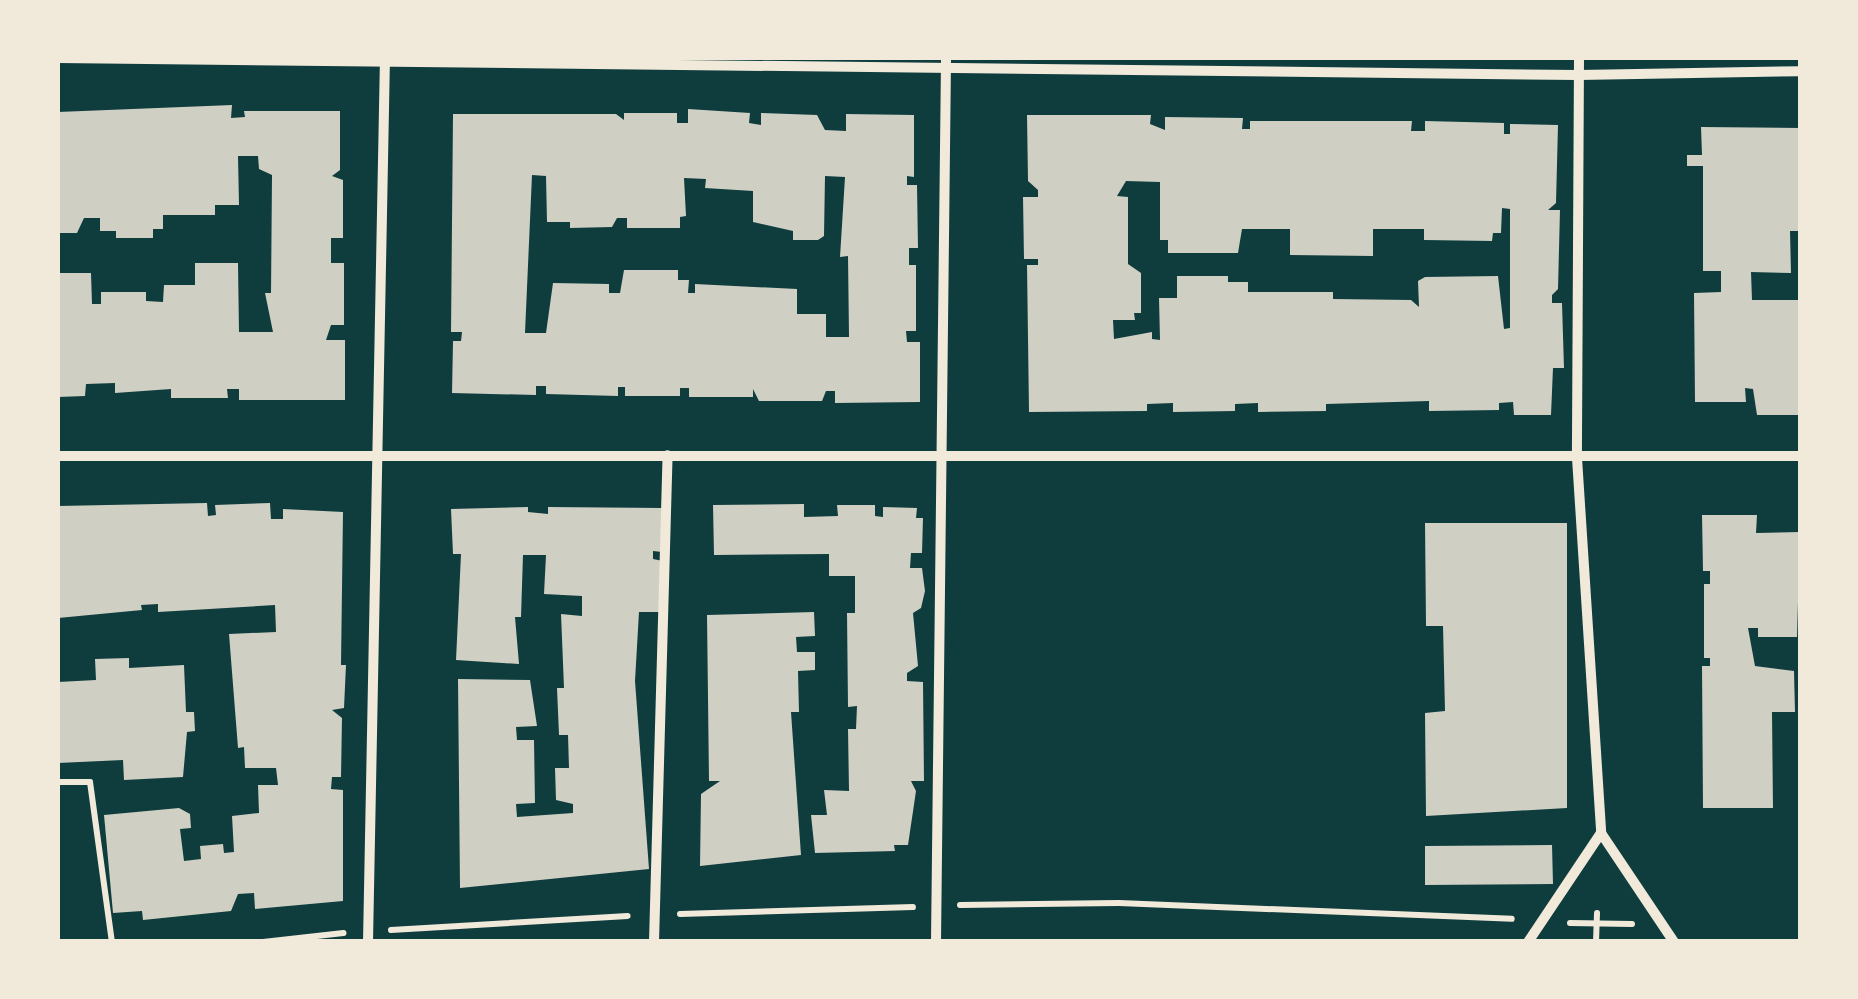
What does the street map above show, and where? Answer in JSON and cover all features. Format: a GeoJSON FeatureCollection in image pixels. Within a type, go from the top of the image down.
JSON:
{"type":"FeatureCollection","features":[{"type":"Feature","properties":{"kind":"street"},"geometry":{"type":"LineString","coordinates":[[58,58],[946,62],[1579,75],[1800,71]]}},
{"type":"Feature","properties":{"kind":"street"},"geometry":{"type":"LineString","coordinates":[[1579,58],[1576,458],[1601,834],[1674,942]]}},
{"type":"Feature","properties":{"kind":"street"},"geometry":{"type":"LineString","coordinates":[[368,942],[385,59]]}},
{"type":"Feature","properties":{"kind":"street"},"geometry":{"type":"LineString","coordinates":[[936,942],[946,62]]}},
{"type":"Feature","properties":{"kind":"street"},"geometry":{"type":"LineString","coordinates":[[654,942],[668,455]]}},
{"type":"Feature","properties":{"kind":"street"},"geometry":{"type":"LineString","coordinates":[[58,456],[1800,456]]}},
{"type":"Feature","properties":{"kind":"street"},"geometry":{"type":"LineString","coordinates":[[1528,942],[1601,834]]}},
{"type":"Feature","properties":{"kind":"path"},"geometry":{"type":"LineString","coordinates":[[58,782],[90,782],[112,942]]}},
{"type":"Feature","properties":{"kind":"path"},"geometry":{"type":"LineString","coordinates":[[1596,942],[1598,913]]}},
{"type":"Feature","properties":{"kind":"building"},"geometry":{"type":"Polygon","coordinates":[[[232,105],[231,118],[245,117],[244,111],[340,111],[340,170],[332,176],[343,180],[343,238],[331,238],[331,263],[344,263],[344,325],[331,325],[326,340],[345,340],[345,400],[239,400],[239,389],[227,389],[228,398],[171,398],[171,389],[115,393],[115,383],[86,384],[85,396],[58,397],[58,273],[91,273],[92,304],[101,304],[101,292],[146,292],[146,301],[163,302],[164,285],[195,285],[195,263],[238,263],[239,332],[273,332],[265,293],[271,293],[272,175],[259,169],[258,156],[238,156],[239,205],[215,205],[215,215],[163,215],[163,229],[153,229],[153,238],[116,238],[116,231],[100,231],[100,218],[84,218],[77,233],[58,233],[58,112],[232,105]]]}},
{"type":"Feature","properties":{"kind":"building"},"geometry":{"type":"Polygon","coordinates":[[[688,109],[750,113],[749,123],[761,125],[761,113],[817,115],[825,130],[846,131],[846,114],[914,115],[914,177],[907,176],[907,185],[917,185],[918,248],[909,248],[909,265],[916,265],[916,331],[906,331],[907,342],[920,342],[920,402],[835,403],[835,391],[826,391],[822,401],[759,401],[753,389],[753,397],[689,397],[689,388],[680,388],[680,396],[625,396],[625,387],[618,387],[618,396],[546,394],[546,386],[536,386],[536,395],[452,393],[453,341],[461,341],[462,332],[451,332],[453,114],[616,114],[624,120],[624,113],[677,113],[677,123],[688,123],[688,109]],[[532,175],[525,333],[546,333],[553,283],[609,284],[609,293],[620,293],[624,270],[678,270],[678,280],[689,280],[688,293],[695,293],[695,284],[797,289],[797,314],[826,314],[826,337],[849,337],[848,256],[840,257],[845,177],[825,176],[824,236],[818,240],[793,240],[793,231],[753,222],[753,191],[705,188],[706,179],[684,178],[686,216],[680,217],[680,228],[627,228],[627,218],[617,218],[612,227],[570,228],[570,222],[547,222],[546,176],[532,175]]]}},
{"type":"Feature","properties":{"kind":"building"},"geometry":{"type":"Polygon","coordinates":[[[1027,115],[1151,115],[1150,124],[1165,130],[1165,117],[1243,118],[1242,129],[1250,129],[1250,121],[1412,121],[1411,131],[1425,131],[1425,121],[1504,123],[1504,134],[1510,134],[1510,124],[1558,125],[1556,203],[1548,210],[1560,210],[1558,289],[1552,295],[1552,303],[1562,303],[1564,368],[1553,368],[1551,415],[1514,415],[1513,402],[1499,403],[1499,410],[1429,411],[1429,401],[1326,404],[1326,411],[1258,412],[1258,403],[1235,404],[1235,411],[1173,412],[1173,403],[1147,404],[1147,411],[1029,412],[1027,265],[1038,265],[1038,259],[1024,259],[1023,197],[1038,197],[1038,190],[1028,181],[1027,115]],[[1126,181],[1117,196],[1128,197],[1128,264],[1141,273],[1141,313],[1134,313],[1135,320],[1113,320],[1114,339],[1152,332],[1152,339],[1160,340],[1159,298],[1177,298],[1177,276],[1228,276],[1228,282],[1248,282],[1248,292],[1333,292],[1333,299],[1411,300],[1419,307],[1418,281],[1425,277],[1498,276],[1504,329],[1510,328],[1510,209],[1502,208],[1501,233],[1493,233],[1492,241],[1424,240],[1424,229],[1373,229],[1373,256],[1290,255],[1290,229],[1242,229],[1238,253],[1168,253],[1168,240],[1160,240],[1160,182],[1126,181]]]}},
{"type":"Feature","properties":{"kind":"building"},"geometry":{"type":"Polygon","coordinates":[[[1701,127],[1800,128],[1800,231],[1790,231],[1791,273],[1751,272],[1752,300],[1800,300],[1800,415],[1757,415],[1753,389],[1745,388],[1746,402],[1695,402],[1694,293],[1721,292],[1721,271],[1703,271],[1703,166],[1687,166],[1687,155],[1702,155],[1701,127]]]}},
{"type":"Feature","properties":{"kind":"building"},"geometry":{"type":"Polygon","coordinates":[[[207,503],[208,516],[216,515],[215,505],[270,503],[271,519],[283,519],[283,509],[343,512],[341,665],[346,665],[344,708],[332,710],[342,718],[341,777],[332,777],[331,789],[343,790],[343,901],[255,909],[254,893],[238,894],[231,911],[143,920],[142,911],[113,913],[104,815],[179,808],[190,814],[191,828],[180,829],[184,861],[201,859],[200,846],[223,844],[224,853],[234,852],[232,816],[259,813],[258,785],[278,785],[276,768],[245,768],[244,747],[238,748],[229,634],[276,632],[275,605],[158,612],[158,604],[141,605],[142,610],[58,618],[58,506],[207,503]]]}},
{"type":"Feature","properties":{"kind":"building"},"geometry":{"type":"Polygon","coordinates":[[[804,504],[804,517],[838,516],[837,505],[875,505],[875,516],[883,517],[883,507],[917,508],[916,518],[923,518],[922,553],[911,553],[910,568],[922,568],[925,591],[921,608],[913,613],[918,666],[907,673],[907,681],[923,682],[924,781],[911,781],[916,791],[908,845],[894,845],[895,851],[815,853],[811,815],[827,815],[824,790],[849,791],[848,729],[856,729],[857,706],[848,707],[847,613],[855,613],[855,576],[829,576],[829,554],[714,555],[713,505],[804,504]]]}},
{"type":"Feature","properties":{"kind":"building"},"geometry":{"type":"Polygon","coordinates":[[[528,507],[528,512],[548,514],[548,507],[662,508],[662,552],[653,551],[653,559],[663,561],[659,612],[639,612],[635,681],[649,869],[460,888],[458,679],[530,680],[537,726],[516,727],[517,740],[534,740],[535,803],[516,804],[517,817],[573,813],[573,804],[556,800],[555,768],[569,768],[568,735],[559,735],[557,688],[564,688],[561,614],[582,616],[582,596],[544,594],[546,555],[523,555],[521,617],[515,617],[519,664],[456,660],[461,554],[453,554],[451,509],[528,507]]]}},
{"type":"Feature","properties":{"kind":"building"},"geometry":{"type":"Polygon","coordinates":[[[1702,515],[1757,515],[1756,533],[1800,532],[1797,637],[1758,637],[1758,628],[1748,628],[1755,666],[1794,671],[1795,712],[1772,712],[1773,808],[1703,808],[1702,666],[1710,666],[1710,658],[1704,658],[1704,584],[1710,584],[1710,571],[1703,571],[1702,515]]]}},
{"type":"Feature","properties":{"kind":"building"},"geometry":{"type":"Polygon","coordinates":[[[1425,523],[1567,523],[1567,808],[1426,816],[1425,713],[1445,711],[1443,626],[1426,626],[1425,523]]]}},
{"type":"Feature","properties":{"kind":"building"},"geometry":{"type":"Polygon","coordinates":[[[814,612],[815,636],[796,637],[797,652],[815,652],[815,670],[798,671],[799,712],[791,712],[801,855],[700,866],[701,794],[720,781],[709,781],[707,615],[814,612]]]}},
{"type":"Feature","properties":{"kind":"building"},"geometry":{"type":"Polygon","coordinates":[[[129,658],[129,668],[184,665],[186,712],[194,712],[195,731],[187,732],[183,777],[124,780],[123,760],[58,763],[58,682],[96,680],[95,659],[129,658]]]}},
{"type":"Feature","properties":{"kind":"building"},"geometry":{"type":"Polygon","coordinates":[[[1552,845],[1553,884],[1425,885],[1425,846],[1552,845]]]}}]}
